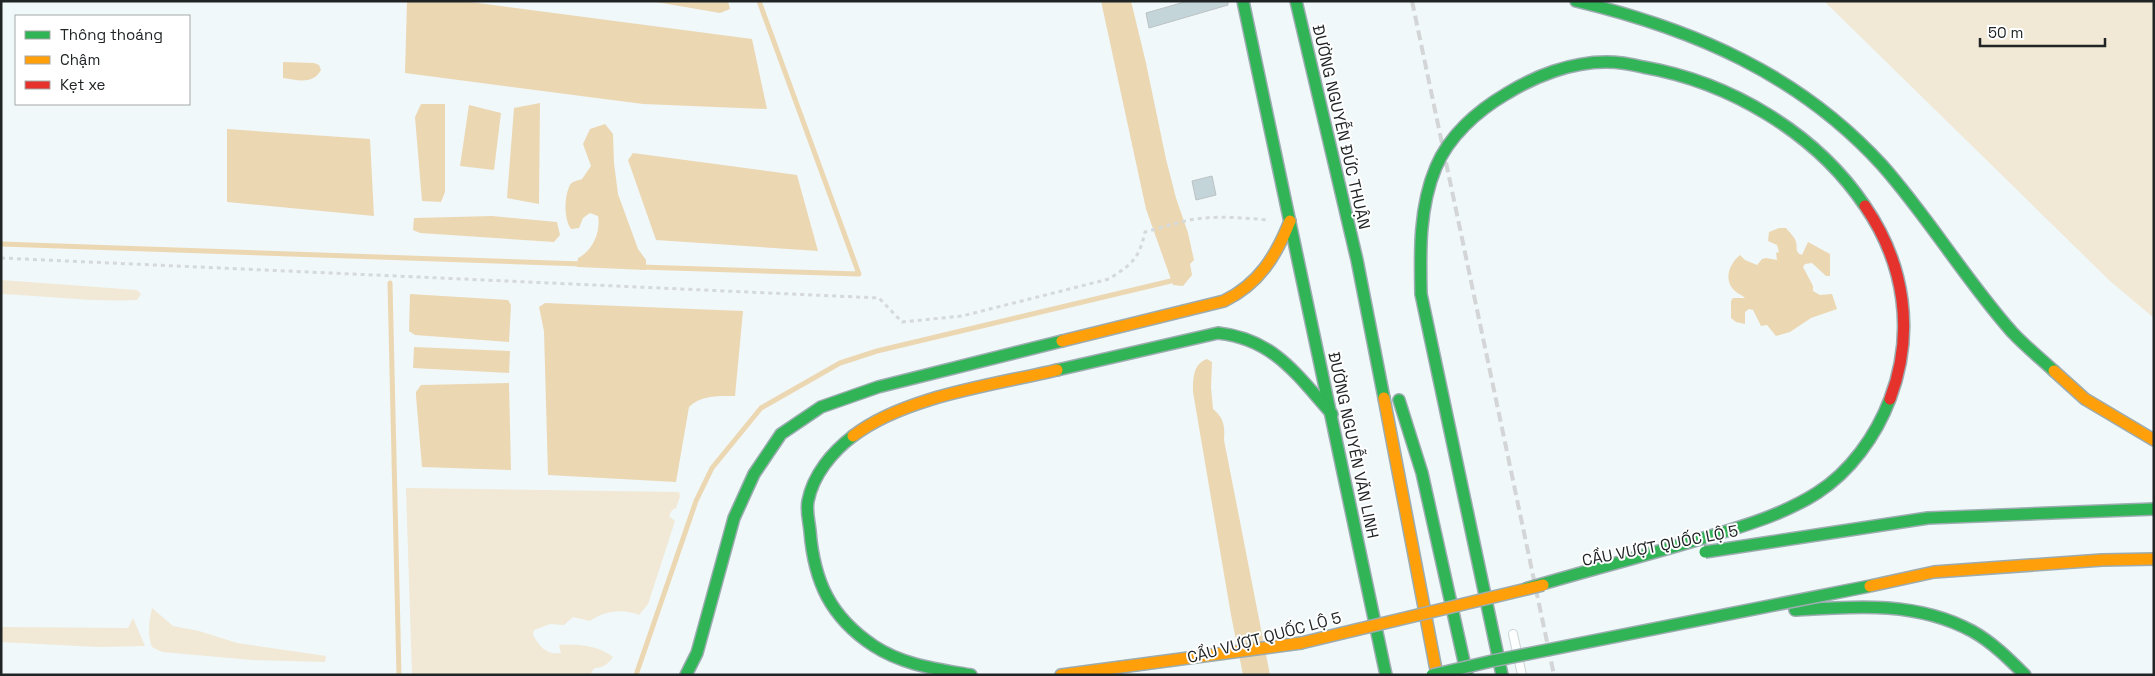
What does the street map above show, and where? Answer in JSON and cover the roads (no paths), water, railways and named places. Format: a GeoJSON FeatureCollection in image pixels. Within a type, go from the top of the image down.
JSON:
{"type":"FeatureCollection","features":[{"type":"Feature","properties":{"kind":"highway"},"geometry":{"type":"LineString","coordinates":[[686,675],[697,653],[734,518],[754,474],[781,434],[821,407],[878,387],[1224,302],[1245,290],[1265,272],[1274,258],[1290,221],[1243,1]]}},
{"type":"Feature","properties":{"kind":"highway","name":"ĐƯỜNG NGUYỄN ĐỨC THUẬN"},"geometry":{"type":"LineString","coordinates":[[1296,1],[1357,260]]}},
{"type":"Feature","properties":{"kind":"highway"},"geometry":{"type":"LineString","coordinates":[[1576,1],[1606,8],[1680,32],[1766,70],[1834,119],[1875,160],[1918,210],[1961,270],[2009,329],[2076,392],[2154,440]]}},
{"type":"Feature","properties":{"kind":"highway"},"geometry":{"type":"LineString","coordinates":[[1502,675],[1421,294],[1420,251],[1426,200],[1437,165],[1464,126],[1490,103],[1518,86],[1565,68],[1605,62],[1645,66],[1679,73],[1730,94],[1772,119],[1820,156],[1855,192],[1878,225],[1893,259],[1903,305],[1905,331],[1897,383],[1872,435],[1851,464],[1838,477],[1816,493],[1786,508],[1725,532],[1525,589]]}},
{"type":"Feature","properties":{"kind":"highway","name":"ĐƯỜNG NGUYỄN VĂN LINH"},"geometry":{"type":"LineString","coordinates":[[1290,221],[1386,675]]}},
{"type":"Feature","properties":{"kind":"highway"},"geometry":{"type":"LineString","coordinates":[[1357,260],[1391,371]]}},
{"type":"Feature","properties":{"kind":"highway"},"geometry":{"type":"LineString","coordinates":[[1357,260],[1437,675]]}},
{"type":"Feature","properties":{"kind":"highway"},"geometry":{"type":"LineString","coordinates":[[971,675],[924,668],[883,652],[853,630],[829,600],[816,570],[811,548],[807,502],[818,474],[835,452],[862,430],[901,410],[941,397],[1204,335],[1231,333],[1249,337],[1284,361],[1332,414]]}},
{"type":"Feature","properties":{"kind":"highway"},"geometry":{"type":"LineString","coordinates":[[1396,390],[1422,473],[1467,675]]}},
{"type":"Feature","properties":{"kind":"highway","name":"CẦU VƯỢT QUỐC LỘ 5"},"geometry":{"type":"LineString","coordinates":[[1211,667],[1301,643],[1525,589],[1693,554],[1928,518],[2154,509]]}},
{"type":"Feature","properties":{"kind":"highway"},"geometry":{"type":"LineString","coordinates":[[1432,675],[1492,661],[1729,615],[1934,572],[2102,560],[2154,559]]}},
{"type":"Feature","properties":{"kind":"highway"},"geometry":{"type":"LineString","coordinates":[[1729,615],[1862,605],[1903,608],[1929,613],[1964,626],[1993,644],[2025,675]]}},
{"type":"Feature","properties":{"kind":"highway"},"geometry":{"type":"LineString","coordinates":[[1062,675],[1301,643]]}},
{"type":"Feature","properties":{"kind":"lane"},"geometry":{"type":"LineString","coordinates":[[1512,634],[1522,675]]}},
{"type":"Feature","properties":{"kind":"waterway"},"geometry":{"type":"LineString","coordinates":[[641,267],[859,274],[759,1]]}},
{"type":"Feature","properties":{"kind":"waterway"},"geometry":{"type":"LineString","coordinates":[[1,244],[583,264]]}},
{"type":"Feature","properties":{"kind":"waterway"},"geometry":{"type":"LineString","coordinates":[[636,675],[696,501],[712,468],[761,408],[840,363],[877,351],[1175,280]]}},
{"type":"Feature","properties":{"kind":"waterway"},"geometry":{"type":"LineString","coordinates":[[390,283],[399,675]]}},
{"type":"Feature","properties":{"kind":"railway"},"geometry":{"type":"LineString","coordinates":[[1412,1],[1554,675]]}}]}
